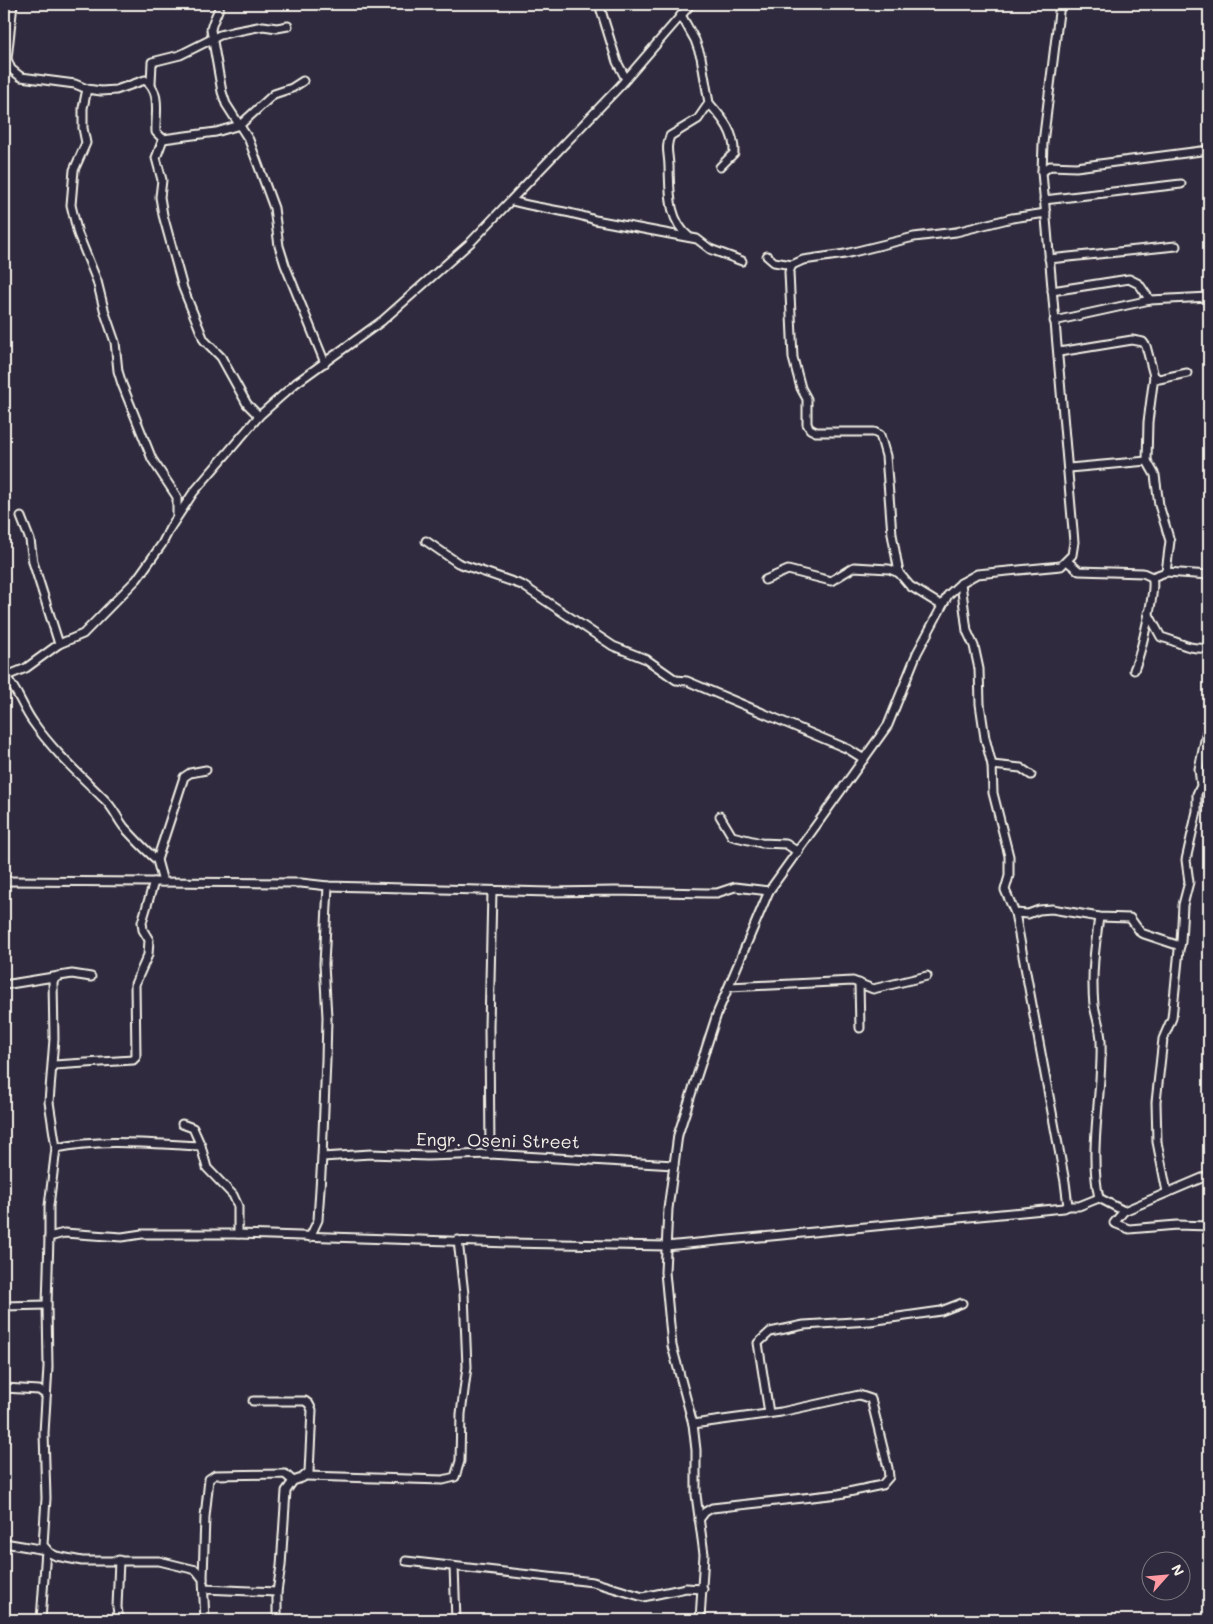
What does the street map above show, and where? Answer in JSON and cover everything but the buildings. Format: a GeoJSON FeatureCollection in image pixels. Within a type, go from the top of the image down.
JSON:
{"type":"FeatureCollection","features":[{"type":"Feature","properties":{"kind":"street"},"geometry":{"type":"LineString","coordinates":[[13,4],[7,59],[11,69],[21,77],[75,84],[88,89],[116,90],[145,80],[151,84]]}},
{"type":"Feature","properties":{"kind":"street"},"geometry":{"type":"LineString","coordinates":[[220,4],[219,14],[212,24],[212,38],[222,92],[226,104],[249,140],[274,208],[279,246],[285,265],[325,363]]}},
{"type":"Feature","properties":{"kind":"street"},"geometry":{"type":"LineString","coordinates":[[599,4],[617,62],[626,79]]}},
{"type":"Feature","properties":{"kind":"street"},"geometry":{"type":"LineString","coordinates":[[163,882],[157,860],[124,826],[116,812],[104,798],[90,787],[45,738],[32,721],[15,687],[5,677],[26,668],[60,644],[83,634],[124,593],[151,561],[177,516],[193,493],[259,416],[296,383],[382,321],[432,278],[512,201],[656,47],[690,4]]}},
{"type":"Feature","properties":{"kind":"street"},"geometry":{"type":"LineString","coordinates":[[700,1620],[704,1554],[699,1520],[693,1424],[672,1346],[665,1272],[668,1209],[678,1135],[717,1014],[768,892],[888,725],[917,653],[948,594],[961,583],[978,574],[1061,566],[1072,555],[1074,542],[1069,468],[1059,352],[1054,321],[1042,172],[1060,4]]}},
{"type":"Feature","properties":{"kind":"street"},"geometry":{"type":"LineString","coordinates":[[681,15],[695,40],[701,57],[709,103],[724,119],[734,144],[734,153],[720,167]]}},
{"type":"Feature","properties":{"kind":"street"},"geometry":{"type":"LineString","coordinates":[[163,139],[156,132],[155,94],[151,84],[152,62],[180,55],[212,38],[248,28],[288,26]]}},
{"type":"Feature","properties":{"kind":"street"},"geometry":{"type":"LineString","coordinates":[[163,139],[216,132],[240,125],[274,94],[292,88],[303,81]]}},
{"type":"Feature","properties":{"kind":"street"},"geometry":{"type":"LineString","coordinates":[[88,89],[83,108],[83,128],[86,143],[74,170],[71,205],[78,234],[91,262],[115,342],[118,371],[152,459],[178,497],[177,516]]}},
{"type":"Feature","properties":{"kind":"street"},"geometry":{"type":"LineString","coordinates":[[689,238],[678,225],[671,206],[666,147],[670,136],[698,118],[709,103]]}},
{"type":"Feature","properties":{"kind":"street"},"geometry":{"type":"LineString","coordinates":[[163,139],[156,158],[162,180],[160,196],[169,241],[183,288],[204,340],[221,356],[247,404],[259,416]]}},
{"type":"Feature","properties":{"kind":"street"},"geometry":{"type":"LineString","coordinates":[[1042,172],[1050,166],[1076,167],[1209,150]]}},
{"type":"Feature","properties":{"kind":"street"},"geometry":{"type":"LineString","coordinates":[[1042,158],[1050,166]]}},
{"type":"Feature","properties":{"kind":"street"},"geometry":{"type":"LineString","coordinates":[[1044,200],[1181,184]]}},
{"type":"Feature","properties":{"kind":"street"},"geometry":{"type":"LineString","coordinates":[[512,201],[537,208],[578,214],[595,220],[697,239],[710,249],[742,261]]}},
{"type":"Feature","properties":{"kind":"street"},"geometry":{"type":"LineString","coordinates":[[767,256],[774,262],[792,265],[803,260],[845,254],[914,237],[956,232],[1046,213]]}},
{"type":"Feature","properties":{"kind":"street"},"geometry":{"type":"LineString","coordinates":[[1049,259],[1176,246]]}},
{"type":"Feature","properties":{"kind":"street"},"geometry":{"type":"LineString","coordinates":[[792,265],[789,272],[792,358],[801,388],[808,399],[807,424],[810,430],[816,432],[874,432],[880,435],[886,456],[892,534],[899,573]]}},
{"type":"Feature","properties":{"kind":"street"},"geometry":{"type":"LineString","coordinates":[[1052,291],[1129,279],[1139,284],[1150,300]]}},
{"type":"Feature","properties":{"kind":"street"},"geometry":{"type":"LineString","coordinates":[[1054,321],[1150,300],[1209,297]]}},
{"type":"Feature","properties":{"kind":"street"},"geometry":{"type":"LineString","coordinates":[[1059,352],[1132,340],[1143,342],[1146,346],[1154,376],[1148,422],[1147,461],[1155,475],[1159,506],[1170,541],[1166,572]]}},
{"type":"Feature","properties":{"kind":"street"},"geometry":{"type":"LineString","coordinates":[[1154,376],[1160,379],[1187,373]]}},
{"type":"Feature","properties":{"kind":"street"},"geometry":{"type":"LineString","coordinates":[[1069,468],[1147,461]]}},
{"type":"Feature","properties":{"kind":"street"},"geometry":{"type":"LineString","coordinates":[[21,517],[30,540],[33,562],[60,644]]}},
{"type":"Feature","properties":{"kind":"street"},"geometry":{"type":"LineString","coordinates":[[426,541],[458,563],[522,585],[613,646],[646,659],[676,680],[687,681],[848,749],[864,759]]}},
{"type":"Feature","properties":{"kind":"street"},"geometry":{"type":"LineString","coordinates":[[1067,561],[1079,571],[1143,573],[1152,577],[1166,572],[1209,575]]}},
{"type":"Feature","properties":{"kind":"street"},"geometry":{"type":"LineString","coordinates":[[765,580],[788,570],[831,581],[854,567],[889,569],[899,573],[910,586],[941,605]]}},
{"type":"Feature","properties":{"kind":"street"},"geometry":{"type":"LineString","coordinates":[[1134,670],[1143,647],[1154,586],[1152,577]]}},
{"type":"Feature","properties":{"kind":"street"},"geometry":{"type":"LineString","coordinates":[[961,583],[967,631],[974,646],[979,668],[985,738],[992,765],[993,793],[1009,856],[1009,876],[1005,890],[1015,913],[1066,1182],[1068,1206]]}},
{"type":"Feature","properties":{"kind":"street"},"geometry":{"type":"LineString","coordinates":[[1148,612],[1161,637],[1179,645],[1209,648]]}},
{"type":"Feature","properties":{"kind":"street"},"geometry":{"type":"LineString","coordinates":[[1167,1192],[1157,1142],[1156,1102],[1163,1039],[1172,1018],[1183,905],[1189,882],[1186,860],[1196,811],[1197,794],[1201,786],[1199,769],[1207,731]]}},
{"type":"Feature","properties":{"kind":"street"},"geometry":{"type":"LineString","coordinates":[[992,765],[1020,768],[1031,775]]}},
{"type":"Feature","properties":{"kind":"street"},"geometry":{"type":"LineString","coordinates":[[157,860],[184,777],[190,773],[206,770]]}},
{"type":"Feature","properties":{"kind":"street"},"geometry":{"type":"LineString","coordinates":[[720,816],[732,836],[761,843],[786,844],[798,852]]}},
{"type":"Feature","properties":{"kind":"street"},"geometry":{"type":"LineString","coordinates":[[4,881],[269,885],[301,883],[328,886],[492,891],[706,893],[717,893],[735,887],[768,892]]}},
{"type":"Feature","properties":{"kind":"street"},"geometry":{"type":"LineString","coordinates":[[54,1065],[134,1060],[136,1057],[135,984],[148,955],[149,940],[143,930],[142,922],[154,882]]}},
{"type":"Feature","properties":{"kind":"street"},"geometry":{"type":"LineString","coordinates":[[310,1237],[318,1220],[322,1158],[327,1052],[324,964],[328,886]]}},
{"type":"Feature","properties":{"kind":"street"},"geometry":{"type":"LineString","coordinates":[[490,1154],[489,1027],[492,891]]}},
{"type":"Feature","properties":{"kind":"street"},"geometry":{"type":"LineString","coordinates":[[1015,913],[1028,914],[1039,910],[1052,909],[1099,917],[1130,918],[1141,933],[1180,946]]}},
{"type":"Feature","properties":{"kind":"street"},"geometry":{"type":"LineString","coordinates":[[1099,917],[1093,961],[1094,1005],[1101,1042],[1099,1110],[1096,1130],[1099,1198]]}},
{"type":"Feature","properties":{"kind":"street"},"geometry":{"type":"LineString","coordinates":[[41,1620],[46,1550],[42,1539],[46,1498],[44,1433],[48,1368],[49,1206],[56,1148],[49,1102],[50,1079],[54,1065],[53,981],[58,976]]}},
{"type":"Feature","properties":{"kind":"street"},"geometry":{"type":"LineString","coordinates":[[4,985],[58,976],[92,977]]}},
{"type":"Feature","properties":{"kind":"street"},"geometry":{"type":"LineString","coordinates":[[729,987],[846,982],[859,983],[873,989],[927,976]]}},
{"type":"Feature","properties":{"kind":"street"},"geometry":{"type":"LineString","coordinates":[[859,983],[860,1028]]}},
{"type":"Feature","properties":{"kind":"street"},"geometry":{"type":"LineString","coordinates":[[182,1124],[193,1128],[201,1146],[207,1168],[233,1195],[238,1206],[238,1234]]}},
{"type":"Feature","properties":{"kind":"street"},"geometry":{"type":"LineString","coordinates":[[56,1148],[74,1144],[142,1142],[201,1146]]}},
{"type":"Feature","properties":{"kind":"street","name":"Engr. Oseni Street"},"geometry":{"type":"LineString","coordinates":[[322,1158],[370,1154],[427,1156],[490,1154],[674,1165]]}},
{"type":"Feature","properties":{"kind":"street"},"geometry":{"type":"LineString","coordinates":[[1209,1175],[1124,1211],[1114,1223],[1129,1229],[1177,1225],[1209,1226]]}},
{"type":"Feature","properties":{"kind":"street"},"geometry":{"type":"LineString","coordinates":[[50,1237],[64,1233],[122,1237],[142,1234],[238,1234],[666,1246],[1054,1209],[1079,1206],[1099,1198],[1124,1211]]}},
{"type":"Feature","properties":{"kind":"street"},"geometry":{"type":"LineString","coordinates":[[277,1620],[277,1592],[281,1566],[286,1491],[293,1481],[306,1476],[444,1480],[455,1477],[460,1461],[461,1414],[467,1367],[464,1294],[458,1240]]}},
{"type":"Feature","properties":{"kind":"street"},"geometry":{"type":"LineString","coordinates":[[769,1413],[758,1343],[770,1332],[804,1325],[870,1321],[941,1311],[962,1302]]}},
{"type":"Feature","properties":{"kind":"street"},"geometry":{"type":"LineString","coordinates":[[4,1306],[47,1305]]}},
{"type":"Feature","properties":{"kind":"street"},"geometry":{"type":"LineString","coordinates":[[4,1388],[39,1390],[46,1395]]}},
{"type":"Feature","properties":{"kind":"street"},"geometry":{"type":"LineString","coordinates":[[693,1424],[769,1413],[859,1394],[871,1399],[889,1477],[886,1483],[839,1494],[712,1508],[704,1512],[699,1520]]}},
{"type":"Feature","properties":{"kind":"street"},"geometry":{"type":"LineString","coordinates":[[252,1401],[305,1401],[309,1404],[312,1410],[309,1472],[306,1476]]}},
{"type":"Feature","properties":{"kind":"street"},"geometry":{"type":"LineString","coordinates":[[205,1620],[205,1517],[209,1479],[215,1475],[285,1474],[293,1481]]}},
{"type":"Feature","properties":{"kind":"street"},"geometry":{"type":"LineString","coordinates":[[4,1543],[46,1550],[56,1556],[82,1561],[119,1560],[175,1564],[196,1570],[204,1579]]}},
{"type":"Feature","properties":{"kind":"street"},"geometry":{"type":"LineString","coordinates":[[119,1560],[117,1607],[119,1620]]}},
{"type":"Feature","properties":{"kind":"street"},"geometry":{"type":"LineString","coordinates":[[406,1561],[593,1582],[643,1597],[686,1588],[703,1589]]}},
{"type":"Feature","properties":{"kind":"street"},"geometry":{"type":"LineString","coordinates":[[454,1567],[456,1620]]}},
{"type":"Feature","properties":{"kind":"street"},"geometry":{"type":"LineString","coordinates":[[204,1589],[277,1592]]}}]}
